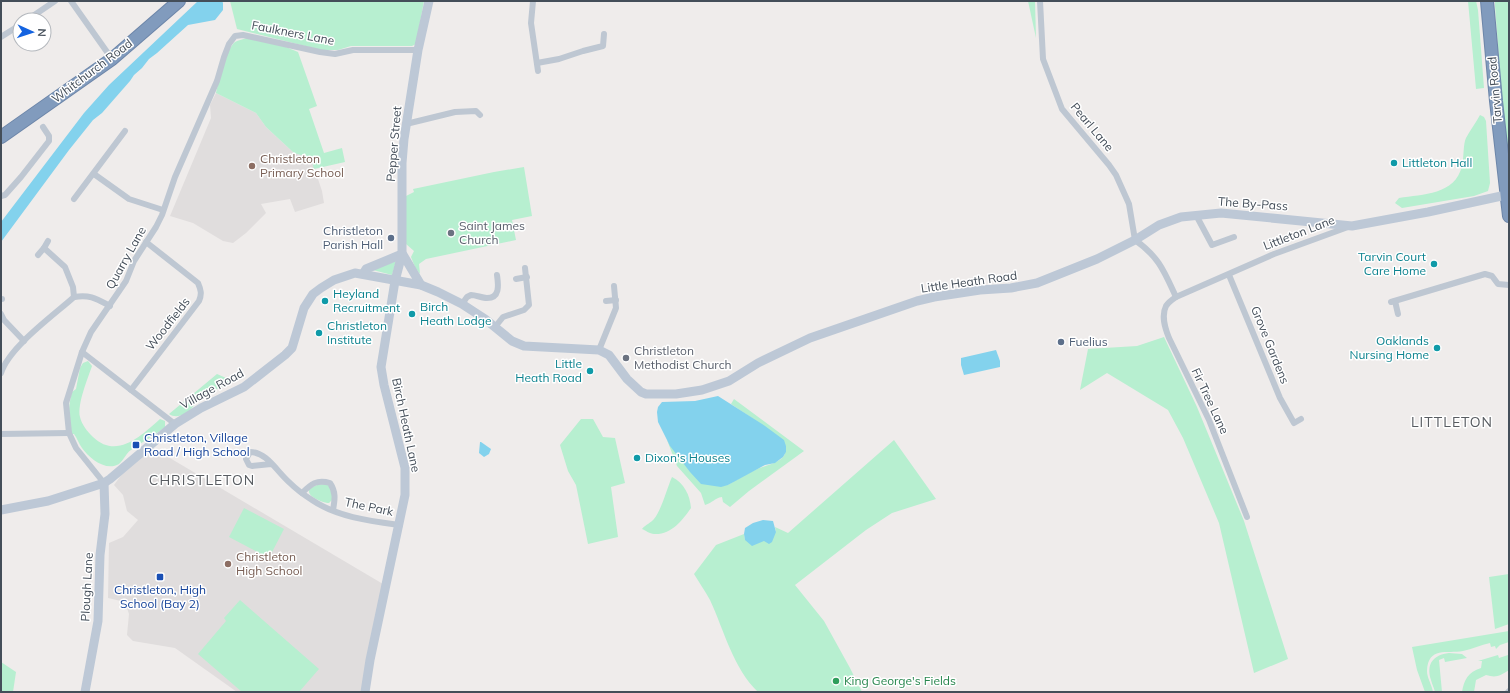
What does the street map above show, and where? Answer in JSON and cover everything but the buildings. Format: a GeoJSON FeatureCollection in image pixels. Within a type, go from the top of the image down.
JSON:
{"type":"FeatureCollection","features":[{"type":"Feature","properties":{"kind":"highway","name":"Whitchurch Road"},"geometry":{"type":"LineString","coordinates":[[1,137],[112,59],[176,2]]}},
{"type":"Feature","properties":{"kind":"highway","name":"Tarvin Road"},"geometry":{"type":"LineString","coordinates":[[1489,4],[1496,101],[1509,216]]}},
{"type":"Feature","properties":{"kind":"street"},"geometry":{"type":"LineString","coordinates":[[39,12],[55,1]]}},
{"type":"Feature","properties":{"kind":"street"},"geometry":{"type":"LineString","coordinates":[[71,1],[112,59]]}},
{"type":"Feature","properties":{"kind":"street","name":"Pepper Street"},"geometry":{"type":"LineString","coordinates":[[396,280],[402,253],[402,163],[406,124],[418,50],[429,1]]}},
{"type":"Feature","properties":{"kind":"street"},"geometry":{"type":"LineString","coordinates":[[533,1],[531,23],[538,71]]}},
{"type":"Feature","properties":{"kind":"street","name":"Pearl Lane"},"geometry":{"type":"LineString","coordinates":[[1040,1],[1043,59],[1049,78],[1062,109],[1116,175],[1129,204],[1135,240]]}},
{"type":"Feature","properties":{"kind":"street"},"geometry":{"type":"LineString","coordinates":[[1,37],[12,30]]}},
{"type":"Feature","properties":{"kind":"street"},"geometry":{"type":"LineString","coordinates":[[537,63],[559,59],[603,46],[604,34]]}},
{"type":"Feature","properties":{"kind":"street","name":"Faulkners Lane"},"geometry":{"type":"LineString","coordinates":[[235,36],[243,35],[257,37],[320,52],[335,54],[353,50],[418,50]]}},
{"type":"Feature","properties":{"kind":"street","name":"Quarry Lane"},"geometry":{"type":"LineString","coordinates":[[104,483],[76,448],[69,433],[66,403],[82,352],[91,332],[126,281],[134,261],[156,227],[175,177],[217,81],[229,44],[235,36]]}},
{"type":"Feature","properties":{"kind":"street"},"geometry":{"type":"LineString","coordinates":[[406,124],[455,112],[476,111],[480,115]]}},
{"type":"Feature","properties":{"kind":"street"},"geometry":{"type":"LineString","coordinates":[[1,196],[5,195],[21,178],[49,141],[49,136],[43,127]]}},
{"type":"Feature","properties":{"kind":"street"},"geometry":{"type":"LineString","coordinates":[[74,199],[125,131]]}},
{"type":"Feature","properties":{"kind":"street"},"geometry":{"type":"LineString","coordinates":[[94,174],[129,199],[163,210]]}},
{"type":"Feature","properties":{"kind":"street","name":"Littleton Lane"},"geometry":{"type":"LineString","coordinates":[[1176,297],[1274,254],[1352,226],[1428,212],[1507,189]]}},
{"type":"Feature","properties":{"kind":"street","name":"The By-Pass"},"geometry":{"type":"LineString","coordinates":[[1135,240],[1159,225],[1181,217],[1221,213],[1352,226]]}},
{"type":"Feature","properties":{"kind":"street"},"geometry":{"type":"LineString","coordinates":[[1196,215],[1212,245],[1234,237]]}},
{"type":"Feature","properties":{"kind":"street"},"geometry":{"type":"LineString","coordinates":[[1135,240],[1148,249],[1161,266],[1176,297]]}},
{"type":"Feature","properties":{"kind":"street","name":"Little Heath Road"},"geometry":{"type":"LineString","coordinates":[[599,350],[609,356],[627,379],[641,392],[646,394],[676,394],[702,390],[729,381],[758,363],[810,338],[877,314],[934,297],[980,290],[1011,288],[1037,283],[1097,259],[1135,240]]}},
{"type":"Feature","properties":{"kind":"street"},"geometry":{"type":"LineString","coordinates":[[38,255],[48,241]]}},
{"type":"Feature","properties":{"kind":"street","name":"Woodfields"},"geometry":{"type":"LineString","coordinates":[[132,390],[199,301],[201,295],[201,290],[198,283],[146,242]]}},
{"type":"Feature","properties":{"kind":"street"},"geometry":{"type":"LineString","coordinates":[[44,248],[65,267],[73,287],[74,297]]}},
{"type":"Feature","properties":{"kind":"street"},"geometry":{"type":"LineString","coordinates":[[363,274],[366,269],[402,253]]}},
{"type":"Feature","properties":{"kind":"street","name":"Pepper Street"},"geometry":{"type":"LineString","coordinates":[[402,253],[421,285]]}},
{"type":"Feature","properties":{"kind":"street"},"geometry":{"type":"LineString","coordinates":[[495,327],[503,317],[524,310],[529,305],[526,268]]}},
{"type":"Feature","properties":{"kind":"street","name":"Village Road"},"geometry":{"type":"LineString","coordinates":[[104,483],[175,424],[201,408],[244,387],[285,355],[292,348],[304,308],[313,294],[321,288],[334,280],[355,273],[396,280]]}},
{"type":"Feature","properties":{"kind":"street"},"geometry":{"type":"LineString","coordinates":[[1398,314],[1393,302],[1485,274],[1492,276],[1498,284],[1509,285]]}},
{"type":"Feature","properties":{"kind":"street"},"geometry":{"type":"LineString","coordinates":[[462,304],[471,295],[487,298],[494,295],[498,291],[499,286],[497,275]]}},
{"type":"Feature","properties":{"kind":"street","name":"Grove Gardens"},"geometry":{"type":"LineString","coordinates":[[1229,275],[1291,425],[1301,419]]}},
{"type":"Feature","properties":{"kind":"street"},"geometry":{"type":"LineString","coordinates":[[516,279],[526,277]]}},
{"type":"Feature","properties":{"kind":"street"},"geometry":{"type":"LineString","coordinates":[[396,280],[421,285],[462,304],[512,341],[524,346],[599,350],[616,308],[614,286]]}},
{"type":"Feature","properties":{"kind":"street","name":"Birch Heath Lane"},"geometry":{"type":"LineString","coordinates":[[365,692],[370,660],[405,496],[404,468],[381,367],[396,280]]}},
{"type":"Feature","properties":{"kind":"street"},"geometry":{"type":"LineString","coordinates":[[1,373],[10,356],[24,341],[74,297],[84,295],[94,297],[110,306]]}},
{"type":"Feature","properties":{"kind":"street","name":"Fir Tree Lane"},"geometry":{"type":"LineString","coordinates":[[1176,297],[1166,306],[1164,327],[1209,420],[1247,517]]}},
{"type":"Feature","properties":{"kind":"street"},"geometry":{"type":"LineString","coordinates":[[606,300],[616,300]]}},
{"type":"Feature","properties":{"kind":"street"},"geometry":{"type":"LineString","coordinates":[[1,314],[4,320],[24,341]]}},
{"type":"Feature","properties":{"kind":"street"},"geometry":{"type":"LineString","coordinates":[[82,352],[175,424]]}},
{"type":"Feature","properties":{"kind":"street"},"geometry":{"type":"LineString","coordinates":[[1,434],[69,433]]}},
{"type":"Feature","properties":{"kind":"street","name":"The Park"},"geometry":{"type":"LineString","coordinates":[[271,464],[289,483],[302,493],[312,500],[333,510],[371,521],[400,525]]}},
{"type":"Feature","properties":{"kind":"street","name":"The Park"},"geometry":{"type":"LineString","coordinates":[[302,493],[318,481],[330,483],[334,488],[335,496],[333,510]]}},
{"type":"Feature","properties":{"kind":"street"},"geometry":{"type":"LineString","coordinates":[[1,510],[48,501],[104,483]]}},
{"type":"Feature","properties":{"kind":"street","name":"Plough Lane"},"geometry":{"type":"LineString","coordinates":[[84,692],[98,621],[100,555],[105,514],[104,483]]}},
{"type":"Feature","properties":{"kind":"shaded area","name":"Christleton Primary School"},"geometry":{"type":"Polygon","coordinates":[[[216,93],[256,113],[266,127],[294,153],[311,158],[322,191],[324,203],[295,212],[290,199],[261,204],[266,213],[246,233],[233,243],[223,241],[193,223],[170,216],[211,118],[210,105],[216,93]]]}},
{"type":"Feature","properties":{"kind":"shaded area","name":"Christleton High School"},"geometry":{"type":"Polygon","coordinates":[[[153,448],[383,584],[361,692],[237,692],[175,648],[133,641],[127,635],[129,614],[125,602],[108,598],[109,543],[123,537],[138,520],[127,511],[123,495],[114,485],[122,474],[153,448]]]}},
{"type":"Feature","properties":{"kind":"green space"},"geometry":{"type":"Polygon","coordinates":[[[230,1],[424,1],[416,44],[412,46],[351,46],[338,50],[321,50],[237,29],[230,1]]]}},
{"type":"Feature","properties":{"kind":"green space"},"geometry":{"type":"Polygon","coordinates":[[[1028,1],[1035,1],[1036,38],[1028,1]]]}},
{"type":"Feature","properties":{"kind":"green space"},"geometry":{"type":"Polygon","coordinates":[[[1468,1],[1476,1],[1478,10],[1484,88],[1476,89],[1468,1]]]}},
{"type":"Feature","properties":{"kind":"green space"},"geometry":{"type":"Polygon","coordinates":[[[1495,1],[1509,1],[1509,167],[1507,164],[1495,1]]]}},
{"type":"Feature","properties":{"kind":"green space"},"geometry":{"type":"Polygon","coordinates":[[[247,38],[286,47],[298,52],[317,106],[309,109],[324,153],[342,148],[345,162],[314,169],[311,158],[294,153],[266,127],[256,113],[216,93],[223,66],[229,51],[236,41],[247,38]]]}},
{"type":"Feature","properties":{"kind":"green space"},"geometry":{"type":"Polygon","coordinates":[[[1480,115],[1484,117],[1486,121],[1490,183],[1488,191],[1474,196],[1402,208],[1395,203],[1399,198],[1428,194],[1445,188],[1453,183],[1462,166],[1466,138],[1480,115]]]}},
{"type":"Feature","properties":{"kind":"green space"},"geometry":{"type":"Polygon","coordinates":[[[524,167],[532,216],[512,220],[516,240],[426,259],[419,264],[420,274],[411,257],[414,251],[406,244],[406,196],[414,192],[413,189],[524,167]]]}},
{"type":"Feature","properties":{"kind":"green space"},"geometry":{"type":"Polygon","coordinates":[[[396,261],[392,275],[373,270],[396,261]]]}},
{"type":"Feature","properties":{"kind":"green space"},"geometry":{"type":"Polygon","coordinates":[[[1164,337],[1197,407],[1244,521],[1288,659],[1254,673],[1219,523],[1183,438],[1168,410],[1107,373],[1080,390],[1088,349],[1137,346],[1164,337]]]}},
{"type":"Feature","properties":{"kind":"green space"},"geometry":{"type":"Polygon","coordinates":[[[88,361],[92,366],[83,391],[79,412],[83,425],[93,437],[102,443],[111,446],[120,446],[137,438],[160,419],[165,421],[165,427],[129,451],[119,464],[114,466],[103,465],[93,460],[82,448],[74,434],[72,434],[69,408],[72,392],[76,389],[80,368],[83,363],[88,361]]]}},
{"type":"Feature","properties":{"kind":"green space"},"geometry":{"type":"Polygon","coordinates":[[[217,374],[233,381],[196,399],[193,407],[184,414],[175,416],[169,414],[217,374]]]}},
{"type":"Feature","properties":{"kind":"green space"},"geometry":{"type":"Polygon","coordinates":[[[734,399],[804,451],[749,491],[730,507],[723,502],[722,497],[717,498],[705,505],[701,493],[677,466],[667,440],[680,459],[728,485],[757,469],[779,460],[786,452],[786,446],[773,434],[731,404],[734,399]]]}},
{"type":"Feature","properties":{"kind":"green space"},"geometry":{"type":"Polygon","coordinates":[[[581,419],[593,419],[603,437],[615,438],[625,483],[611,487],[618,537],[588,544],[576,485],[568,471],[560,445],[581,419]]]}},
{"type":"Feature","properties":{"kind":"green space"},"geometry":{"type":"Polygon","coordinates":[[[894,440],[936,499],[892,513],[866,530],[795,585],[824,621],[862,692],[758,692],[742,672],[730,648],[710,600],[694,574],[716,545],[744,534],[745,540],[776,532],[775,527],[788,533],[894,440]]]}},
{"type":"Feature","properties":{"kind":"green space"},"geometry":{"type":"Polygon","coordinates":[[[672,477],[686,490],[691,508],[684,518],[671,530],[660,534],[654,534],[642,529],[657,515],[672,477]]]}},
{"type":"Feature","properties":{"kind":"green space"},"geometry":{"type":"Polygon","coordinates":[[[328,484],[332,488],[332,500],[329,503],[325,503],[310,494],[310,488],[328,484]]]}},
{"type":"Feature","properties":{"kind":"green space"},"geometry":{"type":"Polygon","coordinates":[[[244,508],[284,529],[269,558],[229,537],[244,508]]]}},
{"type":"Feature","properties":{"kind":"green space"},"geometry":{"type":"Polygon","coordinates":[[[1509,574],[1509,624],[1495,629],[1489,577],[1509,574]]]}},
{"type":"Feature","properties":{"kind":"green space"},"geometry":{"type":"Polygon","coordinates":[[[240,600],[319,669],[299,692],[242,692],[198,654],[226,621],[224,618],[240,600]]]}},
{"type":"Feature","properties":{"kind":"green space"},"geometry":{"type":"Polygon","coordinates":[[[1509,631],[1509,642],[1500,645],[1496,649],[1495,646],[1491,647],[1490,643],[1463,651],[1435,654],[1428,663],[1427,671],[1433,692],[1425,692],[1417,670],[1412,647],[1509,631]]]}},
{"type":"Feature","properties":{"kind":"green space"},"geometry":{"type":"Polygon","coordinates":[[[1449,653],[1462,654],[1467,658],[1445,662],[1444,658],[1439,660],[1442,692],[1435,692],[1431,682],[1429,669],[1430,665],[1435,658],[1449,653]]]}},
{"type":"Feature","properties":{"kind":"green space"},"geometry":{"type":"Polygon","coordinates":[[[1498,655],[1499,658],[1508,655],[1509,670],[1498,676],[1486,675],[1476,680],[1474,692],[1462,692],[1467,677],[1481,668],[1482,661],[1478,661],[1498,655]]]}},
{"type":"Feature","properties":{"kind":"green space"},"geometry":{"type":"Polygon","coordinates":[[[1,662],[16,672],[13,692],[1,692],[1,662]]]}},
{"type":"Feature","properties":{"kind":"water"},"geometry":{"type":"Polygon","coordinates":[[[198,1],[222,1],[223,10],[215,20],[188,25],[149,59],[102,113],[93,120],[1,242],[1,222],[84,113],[109,85],[198,1]]]}},
{"type":"Feature","properties":{"kind":"water"},"geometry":{"type":"Polygon","coordinates":[[[996,350],[1000,361],[1000,367],[964,375],[961,365],[961,358],[996,350]]]}},
{"type":"Feature","properties":{"kind":"water"},"geometry":{"type":"Polygon","coordinates":[[[718,396],[765,426],[784,440],[786,446],[786,452],[783,457],[775,463],[765,465],[728,485],[721,487],[701,484],[690,472],[670,446],[658,422],[657,412],[658,407],[662,402],[695,401],[718,396]]]}},
{"type":"Feature","properties":{"kind":"water"},"geometry":{"type":"Polygon","coordinates":[[[480,442],[491,449],[489,454],[484,457],[479,453],[480,442]]]}},
{"type":"Feature","properties":{"kind":"water"},"geometry":{"type":"Polygon","coordinates":[[[763,520],[773,521],[776,532],[772,542],[769,544],[764,541],[752,546],[745,540],[745,528],[753,523],[763,520]]]}},
{"type":"Feature","properties":{"kind":"place","name":"Littleton Hall"},"geometry":{"type":"Point","coordinates":[1394,163]}},
{"type":"Feature","properties":{"kind":"place","name":"Christleton Primary School"},"geometry":{"type":"Point","coordinates":[252,166]}},
{"type":"Feature","properties":{"kind":"place","name":"Saint James Church"},"geometry":{"type":"Point","coordinates":[451,233]}},
{"type":"Feature","properties":{"kind":"place","name":"Christleton Parish Hall"},"geometry":{"type":"Point","coordinates":[391,238]}},
{"type":"Feature","properties":{"kind":"place","name":"Tarvin Court Care Home"},"geometry":{"type":"Point","coordinates":[1434,264]}},
{"type":"Feature","properties":{"kind":"place","name":"Heyland Recruitment"},"geometry":{"type":"Point","coordinates":[325,301]}},
{"type":"Feature","properties":{"kind":"place","name":"Birch Heath Lodge"},"geometry":{"type":"Point","coordinates":[412,314]}},
{"type":"Feature","properties":{"kind":"place","name":"Christleton Institute"},"geometry":{"type":"Point","coordinates":[319,333]}},
{"type":"Feature","properties":{"kind":"place","name":"Fuelius"},"geometry":{"type":"Point","coordinates":[1061,342]}},
{"type":"Feature","properties":{"kind":"place","name":"Oaklands Nursing Home"},"geometry":{"type":"Point","coordinates":[1437,348]}},
{"type":"Feature","properties":{"kind":"place","name":"Christleton Methodist Church"},"geometry":{"type":"Point","coordinates":[626,358]}},
{"type":"Feature","properties":{"kind":"place","name":"Little Heath Road"},"geometry":{"type":"Point","coordinates":[590,371]}},
{"type":"Feature","properties":{"kind":"place","name":"Christleton, Village Road / High School"},"geometry":{"type":"Point","coordinates":[136,445]}},
{"type":"Feature","properties":{"kind":"place","name":"Dixon's Houses"},"geometry":{"type":"Point","coordinates":[637,458]}},
{"type":"Feature","properties":{"kind":"place","name":"Christleton High School"},"geometry":{"type":"Point","coordinates":[228,564]}},
{"type":"Feature","properties":{"kind":"place","name":"Christleton, High School (Bay 2)"},"geometry":{"type":"Point","coordinates":[160,577]}},
{"type":"Feature","properties":{"kind":"place","name":"King George's Fields"},"geometry":{"type":"Point","coordinates":[836,681]}},
{"type":"Feature","properties":{"kind":"district","name":"LITTLETON"},"geometry":{"type":"Point","coordinates":[1452,422]}},
{"type":"Feature","properties":{"kind":"district","name":"CHRISTLETON"},"geometry":{"type":"Point","coordinates":[202,480]}}]}
